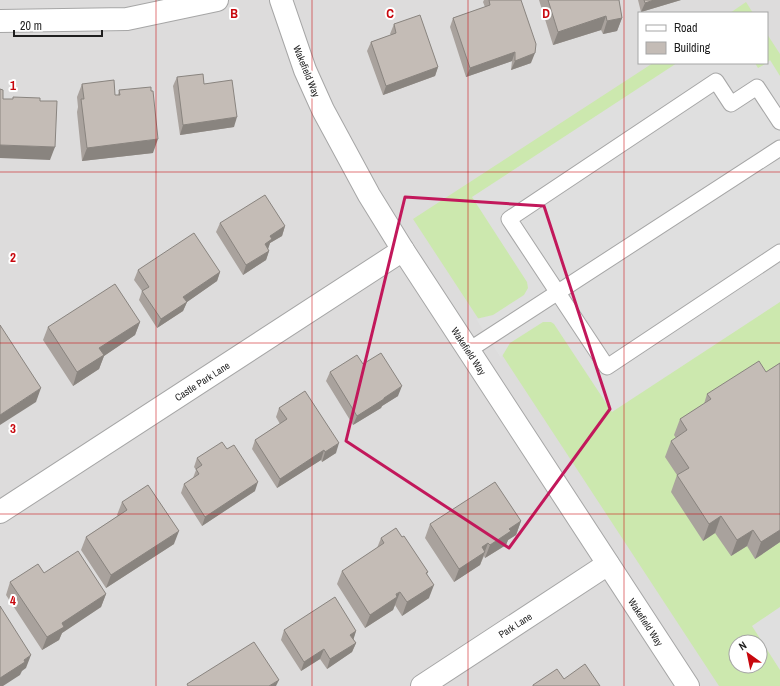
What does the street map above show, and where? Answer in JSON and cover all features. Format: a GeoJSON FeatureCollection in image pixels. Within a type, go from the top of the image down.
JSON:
{"type":"FeatureCollection","features":[{"type":"Feature","properties":{"kind":"street"},"geometry":{"type":"LineString","coordinates":[[0,21],[127,19],[217,0]]}},
{"type":"Feature","properties":{"kind":"street","name":"Wakefield Way"},"geometry":{"type":"LineString","coordinates":[[281,0],[305,70],[323,110],[369,196],[688,686]]}},
{"type":"Feature","properties":{"kind":"street","name":"Castle Park Lane"},"geometry":{"type":"LineString","coordinates":[[0,512],[403,250]]}},
{"type":"Feature","properties":{"kind":"street","name":"Park Lane"},"geometry":{"type":"LineString","coordinates":[[422,686],[608,564]]}},
{"type":"Feature","properties":{"kind":"lane"},"geometry":{"type":"LineString","coordinates":[[780,122],[757,87],[731,104],[716,81],[509,219],[607,367],[780,252]]}},
{"type":"Feature","properties":{"kind":"lane"},"geometry":{"type":"LineString","coordinates":[[469,350],[780,148]]}},
{"type":"Feature","properties":{"kind":"highlighted area"},"geometry":{"type":"Polygon","coordinates":[[[405,197],[544,206],[610,409],[509,548],[346,441],[405,197]]]}},
{"type":"Feature","properties":{"kind":"shaded area"},"geometry":{"type":"Polygon","coordinates":[[[0,0],[780,0],[780,686],[0,686],[0,0]]]}},
{"type":"Feature","properties":{"kind":"shaded area"},"geometry":{"type":"Polygon","coordinates":[[[770,60],[780,76],[780,302],[612,412],[554,324],[551,322],[543,322],[510,343],[501,358],[476,319],[493,315],[524,295],[528,288],[527,282],[472,197],[675,64],[756,64],[758,68],[768,64],[770,60]]]}},
{"type":"Feature","properties":{"kind":"shaded area"},"geometry":{"type":"Polygon","coordinates":[[[780,607],[780,670],[768,651],[768,634],[757,634],[752,626],[780,607]]]}},
{"type":"Feature","properties":{"kind":"green space"},"geometry":{"type":"Polygon","coordinates":[[[746,2],[752,12],[731,12],[746,2]]]}},
{"type":"Feature","properties":{"kind":"green space"},"geometry":{"type":"Polygon","coordinates":[[[768,36],[780,54],[780,686],[719,686],[413,219],[651,64],[768,64],[768,36]]]}},
{"type":"Feature","properties":{"kind":"building"},"geometry":{"type":"Polygon","coordinates":[[[489,0],[521,0],[536,44],[535,53],[515,61],[515,52],[470,68],[453,18],[490,5],[489,0]]]}},
{"type":"Feature","properties":{"kind":"building"},"geometry":{"type":"Polygon","coordinates":[[[548,0],[619,0],[622,18],[607,21],[606,16],[558,32],[548,0]]]}},
{"type":"Feature","properties":{"kind":"building"},"geometry":{"type":"Polygon","coordinates":[[[644,0],[654,0],[645,3],[644,0]]]}},
{"type":"Feature","properties":{"kind":"building"},"geometry":{"type":"Polygon","coordinates":[[[420,15],[438,67],[386,86],[371,42],[396,33],[394,24],[420,15]]]}},
{"type":"Feature","properties":{"kind":"building"},"geometry":{"type":"Polygon","coordinates":[[[203,74],[204,84],[232,80],[237,117],[183,125],[177,77],[203,74]]]}},
{"type":"Feature","properties":{"kind":"building"},"geometry":{"type":"Polygon","coordinates":[[[114,80],[115,95],[120,95],[119,90],[151,87],[151,91],[153,91],[158,139],[87,148],[81,99],[84,99],[82,84],[114,80]]]}},
{"type":"Feature","properties":{"kind":"building"},"geometry":{"type":"Polygon","coordinates":[[[0,89],[3,90],[3,99],[13,99],[13,97],[40,98],[40,101],[57,101],[55,147],[0,145],[0,89]]]}},
{"type":"Feature","properties":{"kind":"building"},"geometry":{"type":"Polygon","coordinates":[[[265,195],[285,226],[270,236],[272,239],[265,244],[269,251],[246,265],[220,223],[265,195]]]}},
{"type":"Feature","properties":{"kind":"building"},"geometry":{"type":"Polygon","coordinates":[[[194,233],[220,272],[183,297],[187,302],[161,319],[142,291],[149,287],[138,270],[194,233]]]}},
{"type":"Feature","properties":{"kind":"building"},"geometry":{"type":"Polygon","coordinates":[[[115,284],[140,322],[99,348],[104,355],[77,372],[48,327],[115,284]]]}},
{"type":"Feature","properties":{"kind":"building"},"geometry":{"type":"Polygon","coordinates":[[[0,325],[41,388],[0,415],[0,325]]]}},
{"type":"Feature","properties":{"kind":"building"},"geometry":{"type":"Polygon","coordinates":[[[381,353],[402,386],[357,416],[330,372],[357,355],[363,364],[381,353]]]}},
{"type":"Feature","properties":{"kind":"building"},"geometry":{"type":"Polygon","coordinates":[[[759,361],[766,372],[780,363],[780,530],[761,542],[753,530],[737,540],[721,516],[709,524],[677,475],[689,468],[671,441],[687,430],[680,419],[711,399],[707,394],[759,361]]]}},
{"type":"Feature","properties":{"kind":"building"},"geometry":{"type":"Polygon","coordinates":[[[305,391],[339,443],[325,452],[324,450],[280,479],[255,440],[287,419],[279,408],[305,391]]]}},
{"type":"Feature","properties":{"kind":"building"},"geometry":{"type":"Polygon","coordinates":[[[222,442],[227,449],[234,445],[258,482],[205,517],[184,484],[199,474],[196,469],[202,465],[197,458],[222,442]]]}},
{"type":"Feature","properties":{"kind":"building"},"geometry":{"type":"Polygon","coordinates":[[[495,482],[521,521],[509,529],[511,531],[490,545],[488,543],[482,547],[485,552],[459,569],[430,524],[495,482]]]}},
{"type":"Feature","properties":{"kind":"building"},"geometry":{"type":"Polygon","coordinates":[[[148,485],[179,531],[111,575],[86,537],[127,510],[122,502],[148,485]]]}},
{"type":"Feature","properties":{"kind":"building"},"geometry":{"type":"Polygon","coordinates":[[[396,528],[402,537],[404,536],[428,572],[426,573],[434,585],[407,602],[400,592],[396,594],[397,597],[370,615],[342,571],[384,543],[381,538],[396,528]]]}},
{"type":"Feature","properties":{"kind":"building"},"geometry":{"type":"Polygon","coordinates":[[[78,551],[106,594],[62,623],[64,627],[47,637],[10,582],[38,564],[44,573],[78,551]]]}},
{"type":"Feature","properties":{"kind":"building"},"geometry":{"type":"Polygon","coordinates":[[[335,597],[356,631],[350,635],[356,643],[330,659],[324,649],[304,662],[284,630],[335,597]]]}},
{"type":"Feature","properties":{"kind":"building"},"geometry":{"type":"Polygon","coordinates":[[[0,606],[31,655],[24,660],[25,662],[0,678],[0,606]]]}},
{"type":"Feature","properties":{"kind":"building"},"geometry":{"type":"Polygon","coordinates":[[[254,642],[279,680],[269,686],[188,686],[187,684],[254,642]]]}},
{"type":"Feature","properties":{"kind":"building"},"geometry":{"type":"Polygon","coordinates":[[[585,664],[600,686],[533,686],[557,669],[564,679],[585,664]]]}}]}
